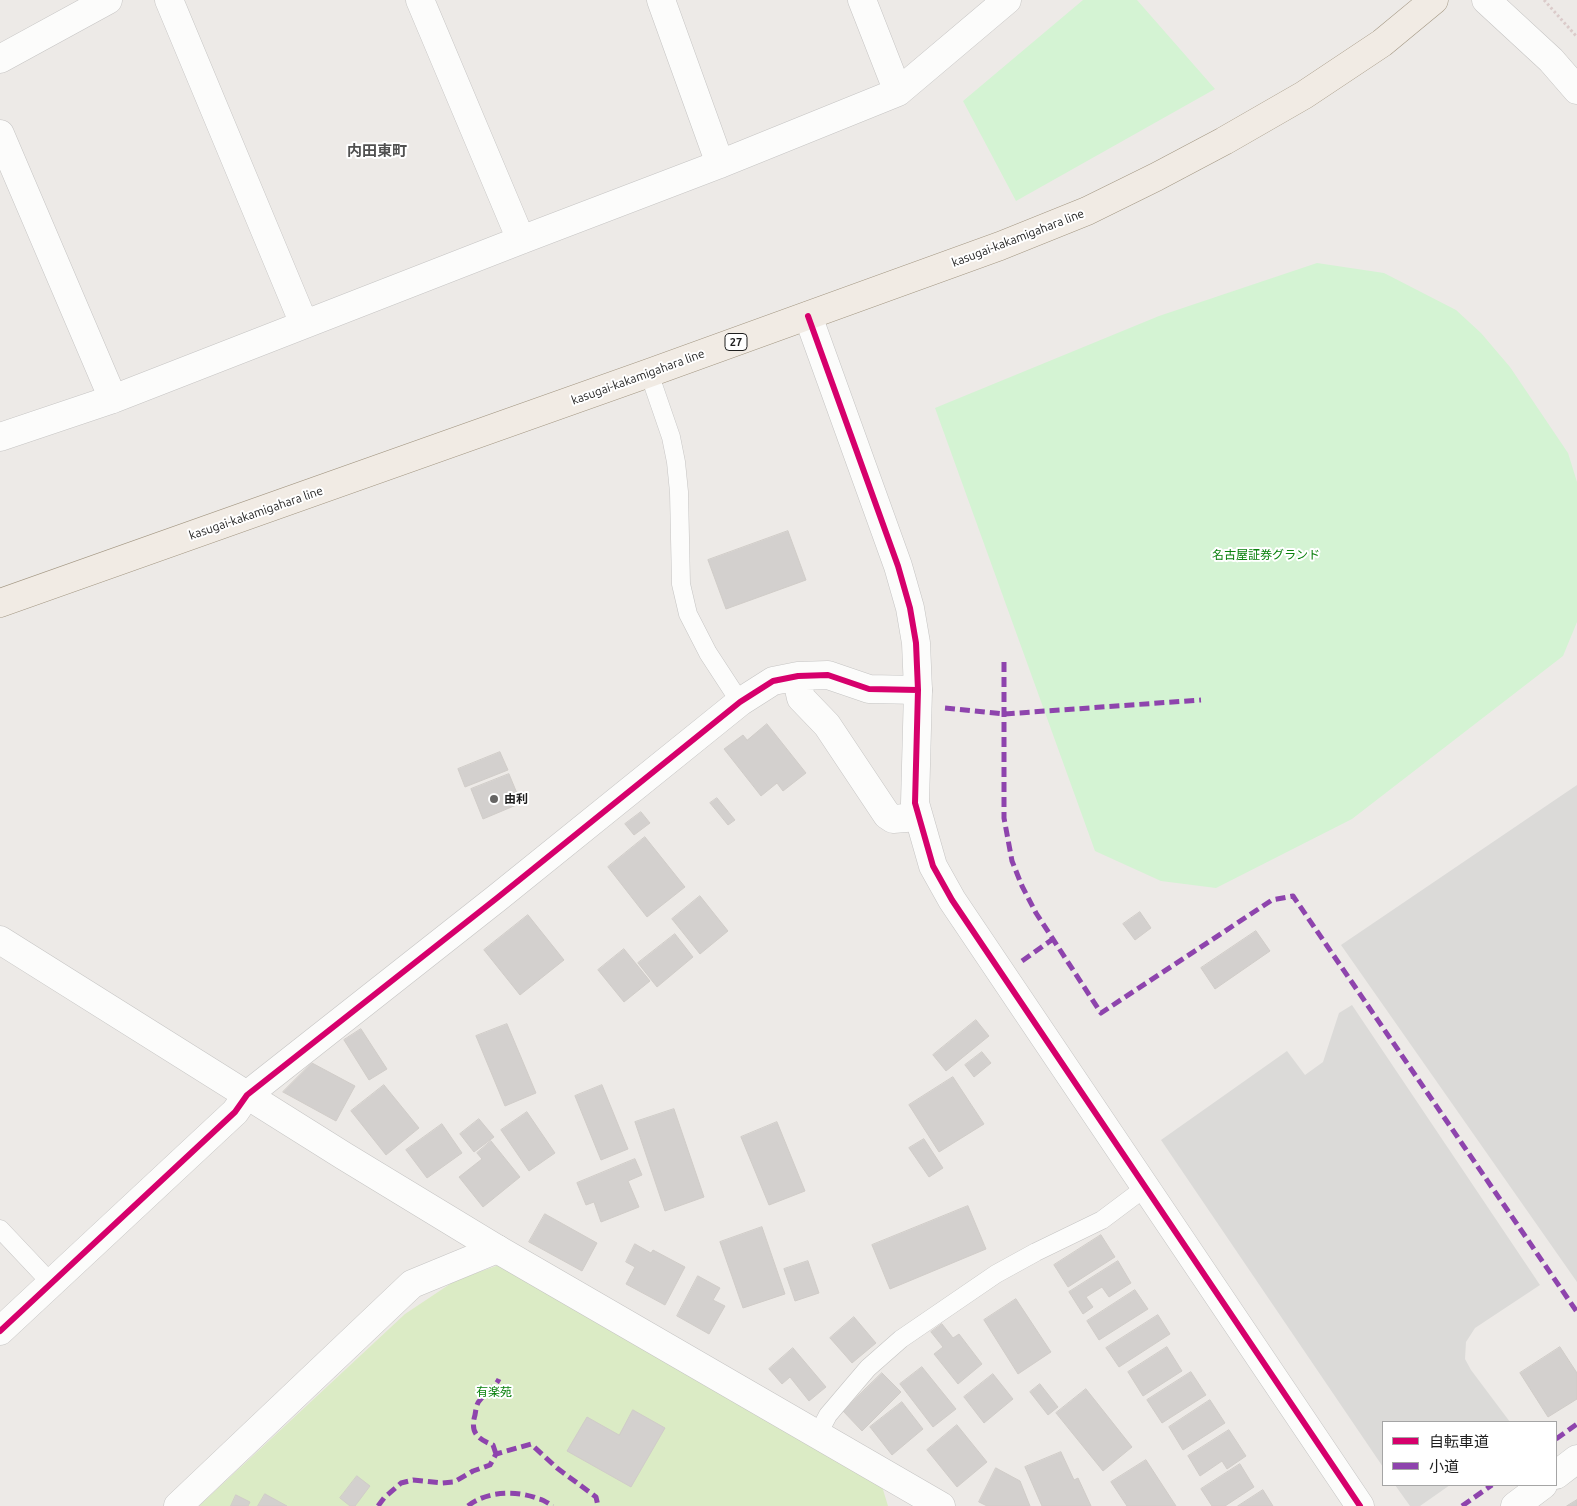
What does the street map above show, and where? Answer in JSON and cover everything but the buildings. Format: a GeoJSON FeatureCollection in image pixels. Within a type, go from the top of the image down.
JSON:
{"type":"FeatureCollection","features":[{"type":"Feature","properties":{"kind":"main road","name":"kasugai-kakamigahara line"},"geometry":{"type":"LineString","coordinates":[[0,603],[649,374],[1000,246],[1087,211],[1224,141],[1304,95],[1382,43],[1434,0]]}},
{"type":"Feature","properties":{"kind":"street"},"geometry":{"type":"LineString","coordinates":[[0,59],[108,0]]}},
{"type":"Feature","properties":{"kind":"street"},"geometry":{"type":"LineString","coordinates":[[169,0],[304,324]]}},
{"type":"Feature","properties":{"kind":"street"},"geometry":{"type":"LineString","coordinates":[[420,0],[521,240]]}},
{"type":"Feature","properties":{"kind":"street"},"geometry":{"type":"LineString","coordinates":[[661,0],[720,164]]}},
{"type":"Feature","properties":{"kind":"street"},"geometry":{"type":"LineString","coordinates":[[862,0],[898,92]]}},
{"type":"Feature","properties":{"kind":"street"},"geometry":{"type":"LineString","coordinates":[[0,437],[113,399],[720,164],[898,92],[1007,0]]}},
{"type":"Feature","properties":{"kind":"street"},"geometry":{"type":"LineString","coordinates":[[1486,0],[1550,60],[1577,90]]}},
{"type":"Feature","properties":{"kind":"street"},"geometry":{"type":"LineString","coordinates":[[0,134],[113,399]]}},
{"type":"Feature","properties":{"kind":"street"},"geometry":{"type":"LineString","coordinates":[[808,316],[898,566],[910,608],[916,643],[918,690],[915,802],[933,866],[952,900],[1360,1506]]}},
{"type":"Feature","properties":{"kind":"street"},"geometry":{"type":"LineString","coordinates":[[0,1331],[235,1112],[247,1095],[740,702],[773,681],[798,676],[828,675],[869,689],[918,690]]}},
{"type":"Feature","properties":{"kind":"street"},"geometry":{"type":"LineString","coordinates":[[798,676],[801,698],[827,726],[887,815],[893,819],[918,817]]}},
{"type":"Feature","properties":{"kind":"street"},"geometry":{"type":"LineString","coordinates":[[2,947],[497,1249],[941,1506]]}},
{"type":"Feature","properties":{"kind":"street"},"geometry":{"type":"LineString","coordinates":[[178,1506],[412,1284],[497,1249]]}},
{"type":"Feature","properties":{"kind":"street"},"geometry":{"type":"LineString","coordinates":[[1557,1474],[1577,1459]]}},
{"type":"Feature","properties":{"kind":"street"},"geometry":{"type":"LineString","coordinates":[[1515,1506],[1542,1486]]}},
{"type":"Feature","properties":{"kind":"lane"},"geometry":{"type":"LineString","coordinates":[[649,374],[671,437],[676,462],[679,492],[681,584],[688,614],[708,653],[740,702]]}},
{"type":"Feature","properties":{"kind":"lane"},"geometry":{"type":"LineString","coordinates":[[818,1434],[828,1415],[868,1368],[900,1339],[996,1274],[1102,1220],[1146,1187]]}},
{"type":"Feature","properties":{"kind":"lane"},"geometry":{"type":"LineString","coordinates":[[0,1229],[51,1283]]}},
{"type":"Feature","properties":{"kind":"path"},"geometry":{"type":"LineString","coordinates":[[1544,0],[1577,36]]}},
{"type":"Feature","properties":{"kind":"shaded area"},"geometry":{"type":"Polygon","coordinates":[[[1577,785],[1577,1282],[1341,945],[1577,785]]]}},
{"type":"Feature","properties":{"kind":"shaded area"},"geometry":{"type":"Polygon","coordinates":[[[1352,1005],[1540,1285],[1475,1328],[1466,1342],[1465,1359],[1471,1370],[1509,1421],[1382,1421],[1382,1466],[1161,1140],[1287,1051],[1305,1075],[1323,1062],[1339,1013],[1352,1005]]]}},
{"type":"Feature","properties":{"kind":"shaded area"},"geometry":{"type":"Polygon","coordinates":[[[1396,1486],[1449,1486],[1420,1506],[1410,1506],[1396,1486]]]}},
{"type":"Feature","properties":{"kind":"green space"},"geometry":{"type":"Polygon","coordinates":[[[1083,0],[1137,0],[1215,89],[1016,201],[963,101],[1083,0]]]}},
{"type":"Feature","properties":{"kind":"green space","name":"名古屋証券グランド"},"geometry":{"type":"Polygon","coordinates":[[[1317,263],[1384,273],[1456,310],[1481,333],[1510,367],[1568,453],[1577,482],[1577,622],[1563,656],[1352,819],[1216,888],[1161,881],[1095,851],[935,408],[1159,316],[1317,263]]]}},
{"type":"Feature","properties":{"kind":"green space","name":"有楽苑"},"geometry":{"type":"Polygon","coordinates":[[[502,1264],[881,1483],[888,1506],[199,1506],[405,1314],[456,1280],[502,1264]]]}},
{"type":"Feature","properties":{"kind":"marked path"},"geometry":{"type":"LineString","coordinates":[[1004,662],[1004,818],[1012,861],[1036,913],[1101,1013],[1272,900],[1293,896],[1577,1312]]}},
{"type":"Feature","properties":{"kind":"marked path"},"geometry":{"type":"LineString","coordinates":[[945,708],[1004,714],[1201,700]]}},
{"type":"Feature","properties":{"kind":"marked path"},"geometry":{"type":"LineString","coordinates":[[1022,961],[1053,939]]}},
{"type":"Feature","properties":{"kind":"marked path"},"geometry":{"type":"LineString","coordinates":[[496,1454],[493,1445],[479,1437],[473,1426],[478,1403],[499,1379]]}},
{"type":"Feature","properties":{"kind":"marked path"},"geometry":{"type":"LineString","coordinates":[[1557,1438],[1577,1424]]}},
{"type":"Feature","properties":{"kind":"marked path"},"geometry":{"type":"LineString","coordinates":[[378,1506],[401,1483],[413,1480],[442,1483],[454,1482],[473,1471],[490,1465],[496,1454],[531,1444],[557,1468],[596,1497],[598,1506]]}},
{"type":"Feature","properties":{"kind":"marked path"},"geometry":{"type":"LineString","coordinates":[[1462,1506],[1491,1486]]}},
{"type":"Feature","properties":{"kind":"marked path"},"geometry":{"type":"LineString","coordinates":[[468,1506],[484,1497],[512,1493],[543,1500],[553,1506]]}},
{"type":"Feature","properties":{"kind":"cycle path"},"geometry":{"type":"LineString","coordinates":[[808,316],[898,566],[910,608],[916,643],[918,690],[915,803],[933,866],[952,900],[1360,1506]]}},
{"type":"Feature","properties":{"kind":"cycle path"},"geometry":{"type":"LineString","coordinates":[[0,1331],[235,1112],[247,1095],[497,898],[740,702],[773,681],[798,676],[828,675],[869,689],[918,690]]}},
{"type":"Feature","properties":{"kind":"place","name":"由利"},"geometry":{"type":"Point","coordinates":[494,799]}},
{"type":"Feature","properties":{"kind":"district","name":"内田東町"},"geometry":{"type":"Point","coordinates":[377,151]}}]}
